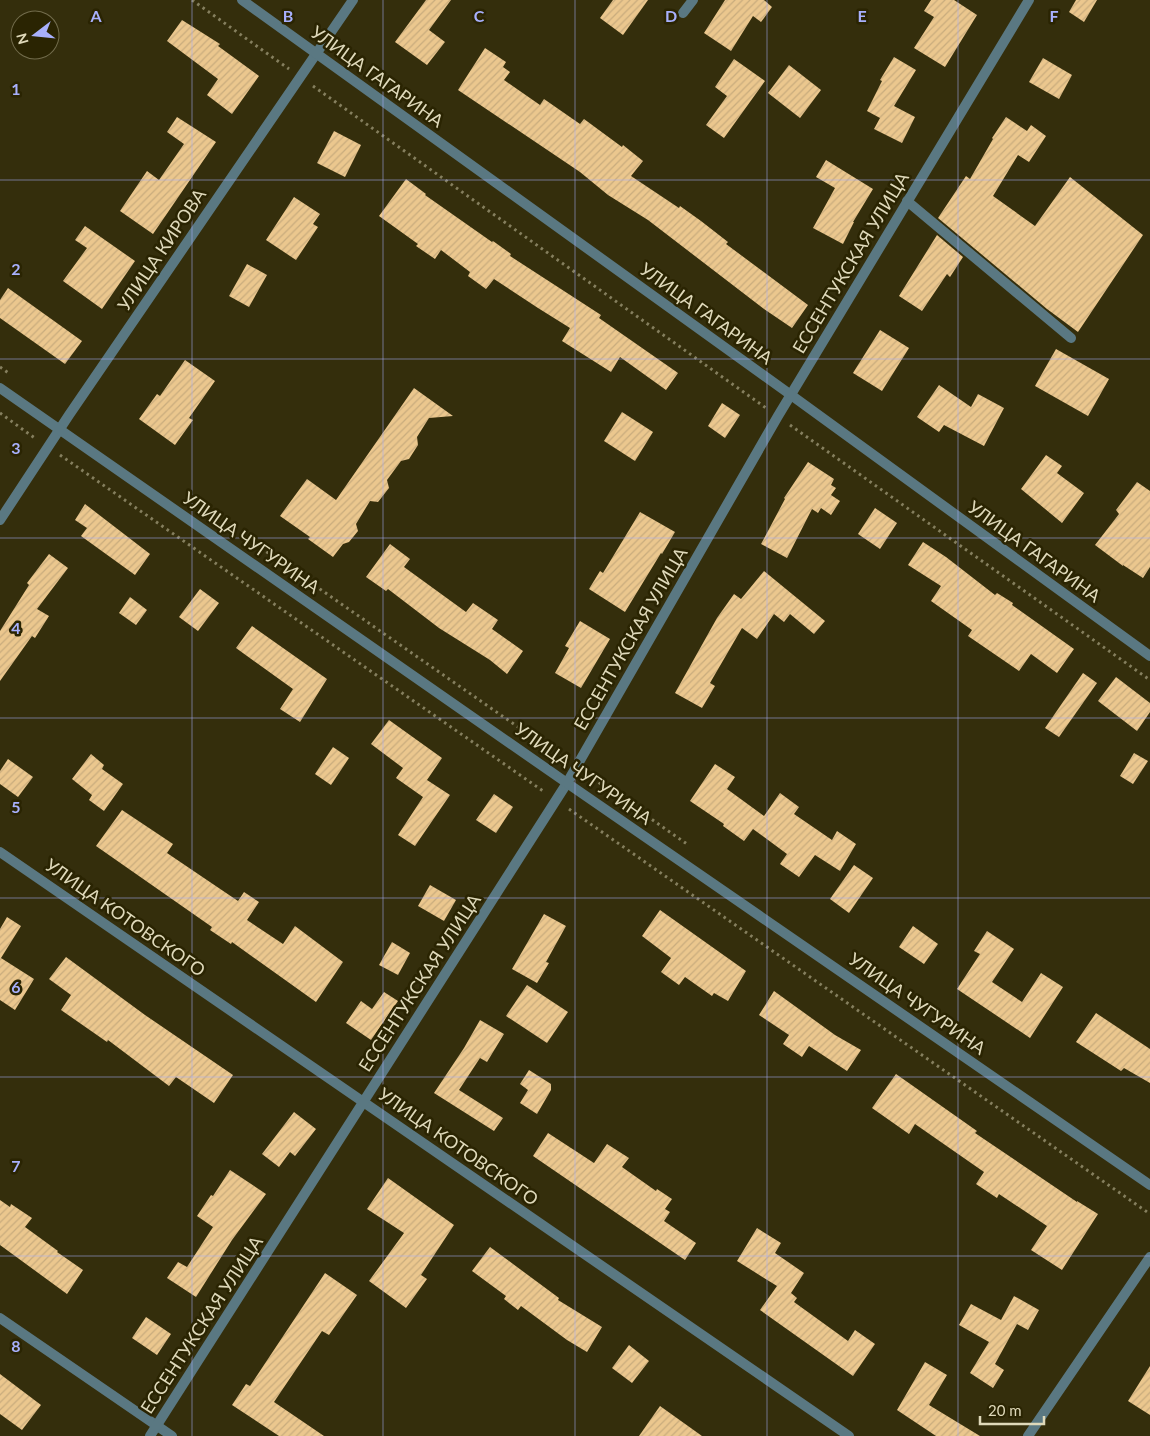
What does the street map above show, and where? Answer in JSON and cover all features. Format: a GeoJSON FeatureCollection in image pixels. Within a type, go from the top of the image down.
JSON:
{"type":"FeatureCollection","features":[{"type":"Feature","properties":{"kind":"street","name":"УЛИЦА ГАГАРИНА"},"geometry":{"type":"LineString","coordinates":[[242,0],[1150,656]]}},
{"type":"Feature","properties":{"kind":"street","name":"УЛИЦА КИРОВА"},"geometry":{"type":"LineString","coordinates":[[0,520],[353,0]]}},
{"type":"Feature","properties":{"kind":"street"},"geometry":{"type":"LineString","coordinates":[[683,13],[693,0]]}},
{"type":"Feature","properties":{"kind":"street","name":"ЕССЕНТУКСКАЯ УЛИЦА"},"geometry":{"type":"LineString","coordinates":[[150,1436],[567,783],[778,416],[1029,0]]}},
{"type":"Feature","properties":{"kind":"street"},"geometry":{"type":"LineString","coordinates":[[907,201],[1072,338]]}},
{"type":"Feature","properties":{"kind":"street","name":"УЛИЦА ЧУГУРИНА"},"geometry":{"type":"LineString","coordinates":[[0,388],[567,783],[1150,1185]]}},
{"type":"Feature","properties":{"kind":"street","name":"УЛИЦА КОТОВСКОГО"},"geometry":{"type":"LineString","coordinates":[[0,852],[849,1436]]}},
{"type":"Feature","properties":{"kind":"street"},"geometry":{"type":"LineString","coordinates":[[1028,1436],[1150,1257]]}},
{"type":"Feature","properties":{"kind":"street"},"geometry":{"type":"LineString","coordinates":[[0,1318],[172,1436]]}},
{"type":"Feature","properties":{"kind":"path"},"geometry":{"type":"LineString","coordinates":[[192,0],[1150,680]]}},
{"type":"Feature","properties":{"kind":"path"},"geometry":{"type":"LineString","coordinates":[[0,413],[1150,1214]]}},
{"type":"Feature","properties":{"kind":"building"},"geometry":{"type":"Polygon","coordinates":[[[426,0],[451,0],[429,30],[445,42],[427,65],[395,42],[426,0]]]}},
{"type":"Feature","properties":{"kind":"building"},"geometry":{"type":"Polygon","coordinates":[[[613,0],[648,0],[623,35],[600,18],[613,0]]]}},
{"type":"Feature","properties":{"kind":"building"},"geometry":{"type":"Polygon","coordinates":[[[725,0],[764,0],[772,7],[761,22],[753,16],[731,51],[704,33],[725,0]]]}},
{"type":"Feature","properties":{"kind":"building"},"geometry":{"type":"Polygon","coordinates":[[[931,0],[954,0],[977,15],[945,67],[914,48],[934,17],[924,11],[931,0]]]}},
{"type":"Feature","properties":{"kind":"building"},"geometry":{"type":"Polygon","coordinates":[[[1076,0],[1097,0],[1084,22],[1069,12],[1076,0]]]}},
{"type":"Feature","properties":{"kind":"building"},"geometry":{"type":"Polygon","coordinates":[[[182,20],[220,44],[218,46],[259,76],[232,114],[207,95],[218,79],[167,41],[182,20]]]}},
{"type":"Feature","properties":{"kind":"building"},"geometry":{"type":"Polygon","coordinates":[[[485,48],[506,62],[503,67],[510,72],[504,80],[540,105],[544,99],[580,124],[584,119],[622,147],[623,145],[643,161],[631,176],[701,221],[728,242],[726,244],[808,305],[792,328],[764,309],[648,220],[608,195],[580,172],[458,90],[485,48]]]}},
{"type":"Feature","properties":{"kind":"building"},"geometry":{"type":"Polygon","coordinates":[[[894,57],[916,70],[894,106],[915,117],[902,143],[874,129],[880,118],[867,111],[882,81],[880,80],[894,57]]]}},
{"type":"Feature","properties":{"kind":"building"},"geometry":{"type":"Polygon","coordinates":[[[1043,58],[1072,75],[1059,99],[1029,82],[1043,58]]]}},
{"type":"Feature","properties":{"kind":"building"},"geometry":{"type":"Polygon","coordinates":[[[734,59],[765,81],[724,138],[706,125],[727,96],[715,87],[734,59]]]}},
{"type":"Feature","properties":{"kind":"building"},"geometry":{"type":"Polygon","coordinates":[[[789,65],[821,90],[800,118],[768,93],[789,65]]]}},
{"type":"Feature","properties":{"kind":"building"},"geometry":{"type":"Polygon","coordinates":[[[177,117],[216,142],[153,234],[120,211],[147,171],[159,180],[184,144],[167,132],[177,117]]]}},
{"type":"Feature","properties":{"kind":"building"},"geometry":{"type":"Polygon","coordinates":[[[1006,117],[1027,131],[1031,125],[1046,136],[1029,162],[1018,155],[993,196],[1035,226],[1070,177],[1143,235],[1078,332],[1047,309],[938,218],[966,176],[970,179],[992,138],[1006,117]]]}},
{"type":"Feature","properties":{"kind":"building"},"geometry":{"type":"Polygon","coordinates":[[[334,131],[361,145],[345,177],[317,163],[334,131]]]}},
{"type":"Feature","properties":{"kind":"building"},"geometry":{"type":"Polygon","coordinates":[[[826,160],[873,189],[853,222],[843,244],[813,228],[835,188],[816,177],[826,160]]]}},
{"type":"Feature","properties":{"kind":"building"},"geometry":{"type":"Polygon","coordinates":[[[406,179],[425,195],[511,254],[510,256],[601,315],[599,318],[678,373],[666,390],[620,357],[611,372],[562,341],[570,328],[494,279],[486,289],[468,276],[470,272],[441,250],[435,259],[416,246],[418,244],[379,216],[406,179]]]}},
{"type":"Feature","properties":{"kind":"building"},"geometry":{"type":"Polygon","coordinates":[[[294,197],[320,214],[313,224],[318,227],[296,260],[266,240],[294,197]]]}},
{"type":"Feature","properties":{"kind":"building"},"geometry":{"type":"Polygon","coordinates":[[[85,226],[135,261],[102,309],[63,281],[87,248],[75,240],[85,226]]]}},
{"type":"Feature","properties":{"kind":"building"},"geometry":{"type":"Polygon","coordinates":[[[937,235],[963,257],[950,277],[947,274],[922,311],[899,296],[937,235]]]}},
{"type":"Feature","properties":{"kind":"building"},"geometry":{"type":"Polygon","coordinates":[[[247,264],[267,275],[249,307],[229,296],[247,264]]]}},
{"type":"Feature","properties":{"kind":"building"},"geometry":{"type":"Polygon","coordinates":[[[8,288],[82,341],[65,364],[0,318],[0,300],[8,288]]]}},
{"type":"Feature","properties":{"kind":"building"},"geometry":{"type":"Polygon","coordinates":[[[880,330],[909,348],[882,391],[853,373],[880,330]]]}},
{"type":"Feature","properties":{"kind":"building"},"geometry":{"type":"Polygon","coordinates":[[[1056,349],[1109,379],[1088,416],[1035,386],[1056,349]]]}},
{"type":"Feature","properties":{"kind":"building"},"geometry":{"type":"Polygon","coordinates":[[[185,360],[215,381],[189,418],[193,420],[175,445],[139,419],[157,394],[160,396],[185,360]]]}},
{"type":"Feature","properties":{"kind":"building"},"geometry":{"type":"Polygon","coordinates":[[[939,385],[971,407],[978,394],[1004,408],[984,446],[944,425],[939,432],[917,417],[939,385]]]}},
{"type":"Feature","properties":{"kind":"building"},"geometry":{"type":"Polygon","coordinates":[[[414,388],[453,416],[429,418],[417,437],[418,445],[409,459],[401,461],[387,480],[389,488],[378,502],[370,501],[356,524],[358,531],[349,542],[343,544],[333,557],[308,539],[310,537],[280,516],[307,479],[336,500],[414,388]]]}},
{"type":"Feature","properties":{"kind":"building"},"geometry":{"type":"Polygon","coordinates":[[[722,403],[740,415],[725,438],[708,426],[722,403]]]}},
{"type":"Feature","properties":{"kind":"building"},"geometry":{"type":"Polygon","coordinates":[[[622,412],[653,432],[635,461],[604,441],[622,412]]]}},
{"type":"Feature","properties":{"kind":"building"},"geometry":{"type":"Polygon","coordinates":[[[1046,455],[1062,466],[1057,473],[1084,493],[1062,523],[1021,489],[1046,455]]]}},
{"type":"Feature","properties":{"kind":"building"},"geometry":{"type":"Polygon","coordinates":[[[808,462],[834,479],[831,485],[836,488],[831,495],[840,501],[831,515],[821,508],[818,513],[812,509],[787,558],[761,544],[784,498],[808,462]]]}},
{"type":"Feature","properties":{"kind":"building"},"geometry":{"type":"Polygon","coordinates":[[[1137,482],[1150,491],[1150,567],[1143,578],[1095,545],[1119,514],[1116,510],[1137,482]]]}},
{"type":"Feature","properties":{"kind":"building"},"geometry":{"type":"Polygon","coordinates":[[[85,504],[150,554],[135,575],[81,536],[87,528],[75,520],[85,504]]]}},
{"type":"Feature","properties":{"kind":"building"},"geometry":{"type":"Polygon","coordinates":[[[875,508],[897,523],[880,549],[858,534],[875,508]]]}},
{"type":"Feature","properties":{"kind":"building"},"geometry":{"type":"Polygon","coordinates":[[[640,512],[675,532],[625,612],[589,589],[600,571],[603,573],[640,512]]]}},
{"type":"Feature","properties":{"kind":"building"},"geometry":{"type":"Polygon","coordinates":[[[923,542],[946,557],[995,595],[997,593],[1013,603],[1012,605],[1074,649],[1057,673],[1031,654],[1019,671],[968,636],[972,630],[931,601],[941,586],[908,565],[923,542]]]}},
{"type":"Feature","properties":{"kind":"building"},"geometry":{"type":"Polygon","coordinates":[[[390,544],[410,559],[404,567],[466,612],[473,603],[498,620],[492,629],[523,651],[507,674],[490,660],[439,628],[388,589],[386,591],[366,577],[390,544]]]}},
{"type":"Feature","properties":{"kind":"building"},"geometry":{"type":"Polygon","coordinates":[[[49,554],[68,568],[37,609],[49,616],[35,638],[32,636],[0,681],[0,631],[29,585],[27,583],[49,554]]]}},
{"type":"Feature","properties":{"kind":"building"},"geometry":{"type":"Polygon","coordinates":[[[764,571],[825,621],[814,634],[790,614],[784,622],[774,614],[757,639],[742,628],[710,683],[715,686],[702,708],[675,693],[717,618],[734,594],[741,599],[764,571]]]}},
{"type":"Feature","properties":{"kind":"building"},"geometry":{"type":"Polygon","coordinates":[[[200,589],[219,603],[198,631],[179,617],[200,589]]]}},
{"type":"Feature","properties":{"kind":"building"},"geometry":{"type":"Polygon","coordinates":[[[130,597],[147,610],[136,625],[119,613],[130,597]]]}},
{"type":"Feature","properties":{"kind":"building"},"geometry":{"type":"Polygon","coordinates":[[[580,621],[610,639],[581,688],[555,673],[569,648],[565,646],[580,621]]]}},
{"type":"Feature","properties":{"kind":"building"},"geometry":{"type":"Polygon","coordinates":[[[252,626],[327,679],[300,722],[280,709],[293,689],[236,648],[252,626]]]}},
{"type":"Feature","properties":{"kind":"building"},"geometry":{"type":"Polygon","coordinates":[[[1083,673],[1097,683],[1059,737],[1045,728],[1083,673]]]}},
{"type":"Feature","properties":{"kind":"building"},"geometry":{"type":"Polygon","coordinates":[[[1116,677],[1150,703],[1150,712],[1137,731],[1098,701],[1116,677]]]}},
{"type":"Feature","properties":{"kind":"building"},"geometry":{"type":"Polygon","coordinates":[[[389,720],[442,758],[427,780],[450,795],[415,846],[398,835],[423,797],[396,778],[403,768],[371,744],[389,720]]]}},
{"type":"Feature","properties":{"kind":"building"},"geometry":{"type":"Polygon","coordinates":[[[333,747],[349,758],[331,785],[315,774],[333,747]]]}},
{"type":"Feature","properties":{"kind":"building"},"geometry":{"type":"Polygon","coordinates":[[[1134,753],[1148,761],[1133,784],[1120,776],[1134,753]]]}},
{"type":"Feature","properties":{"kind":"building"},"geometry":{"type":"Polygon","coordinates":[[[91,754],[104,765],[102,769],[123,784],[104,811],[89,800],[92,795],[72,779],[91,754]]]}},
{"type":"Feature","properties":{"kind":"building"},"geometry":{"type":"Polygon","coordinates":[[[8,759],[33,777],[18,797],[0,784],[0,771],[8,759]]]}},
{"type":"Feature","properties":{"kind":"building"},"geometry":{"type":"Polygon","coordinates":[[[715,764],[735,777],[727,789],[764,816],[780,793],[799,807],[794,814],[832,840],[837,831],[856,844],[840,871],[815,855],[799,877],[780,864],[787,854],[753,829],[744,841],[723,826],[724,824],[690,801],[715,764]]]}},
{"type":"Feature","properties":{"kind":"building"},"geometry":{"type":"Polygon","coordinates":[[[494,794],[513,807],[496,833],[476,820],[494,794]]]}},
{"type":"Feature","properties":{"kind":"building"},"geometry":{"type":"Polygon","coordinates":[[[122,810],[173,844],[167,853],[238,901],[244,892],[259,902],[247,920],[283,944],[295,926],[343,962],[316,1002],[232,942],[231,944],[210,930],[212,927],[96,846],[122,810]]]}},
{"type":"Feature","properties":{"kind":"building"},"geometry":{"type":"Polygon","coordinates":[[[854,865],[873,878],[849,913],[830,899],[854,865]]]}},
{"type":"Feature","properties":{"kind":"building"},"geometry":{"type":"Polygon","coordinates":[[[430,885],[456,900],[444,921],[418,906],[430,885]]]}},
{"type":"Feature","properties":{"kind":"building"},"geometry":{"type":"Polygon","coordinates":[[[660,910],[746,971],[728,1001],[714,993],[712,996],[685,977],[679,985],[661,972],[671,958],[642,936],[660,910]]]}},
{"type":"Feature","properties":{"kind":"building"},"geometry":{"type":"Polygon","coordinates":[[[544,914],[566,926],[546,962],[549,963],[537,983],[512,969],[544,914]]]}},
{"type":"Feature","properties":{"kind":"building"},"geometry":{"type":"Polygon","coordinates":[[[7,917],[21,926],[1,958],[34,979],[15,1010],[0,1000],[0,929],[7,917]]]}},
{"type":"Feature","properties":{"kind":"building"},"geometry":{"type":"Polygon","coordinates":[[[913,926],[938,944],[924,964],[899,947],[913,926]]]}},
{"type":"Feature","properties":{"kind":"building"},"geometry":{"type":"Polygon","coordinates":[[[987,931],[1014,949],[992,982],[1022,1002],[1041,973],[1063,987],[1030,1038],[957,989],[980,954],[974,951],[987,931]]]}},
{"type":"Feature","properties":{"kind":"building"},"geometry":{"type":"Polygon","coordinates":[[[392,942],[410,953],[398,975],[379,965],[392,942]]]}},
{"type":"Feature","properties":{"kind":"building"},"geometry":{"type":"Polygon","coordinates":[[[66,957],[145,1015],[233,1075],[214,1103],[176,1077],[169,1086],[108,1040],[107,1042],[61,1010],[71,995],[49,979],[66,957]]]}},
{"type":"Feature","properties":{"kind":"building"},"geometry":{"type":"Polygon","coordinates":[[[527,985],[568,1012],[547,1043],[506,1016],[527,985]]]}},
{"type":"Feature","properties":{"kind":"building"},"geometry":{"type":"Polygon","coordinates":[[[774,991],[835,1035],[861,1050],[847,1071],[809,1046],[802,1057],[783,1044],[789,1035],[759,1015],[774,991]]]}},
{"type":"Feature","properties":{"kind":"building"},"geometry":{"type":"Polygon","coordinates":[[[384,992],[398,1001],[371,1040],[346,1023],[361,1001],[372,1009],[384,992]]]}},
{"type":"Feature","properties":{"kind":"building"},"geometry":{"type":"Polygon","coordinates":[[[1096,1013],[1150,1049],[1150,1083],[1124,1068],[1121,1071],[1076,1042],[1096,1013]]]}},
{"type":"Feature","properties":{"kind":"building"},"geometry":{"type":"Polygon","coordinates":[[[480,1020],[504,1034],[487,1062],[480,1058],[459,1090],[503,1118],[494,1131],[434,1093],[480,1020]]]}},
{"type":"Feature","properties":{"kind":"building"},"geometry":{"type":"Polygon","coordinates":[[[529,1070],[551,1084],[551,1090],[537,1114],[520,1103],[528,1090],[520,1084],[529,1070]]]}},
{"type":"Feature","properties":{"kind":"building"},"geometry":{"type":"Polygon","coordinates":[[[896,1074],[977,1131],[975,1133],[1077,1202],[1098,1214],[1062,1270],[1031,1250],[1047,1226],[999,1194],[997,1198],[976,1184],[984,1172],[915,1124],[909,1134],[872,1108],[896,1074]]]}},
{"type":"Feature","properties":{"kind":"building"},"geometry":{"type":"Polygon","coordinates":[[[294,1112],[316,1129],[295,1156],[290,1152],[279,1167],[262,1154],[294,1112]]]}},
{"type":"Feature","properties":{"kind":"building"},"geometry":{"type":"Polygon","coordinates":[[[548,1133],[594,1163],[607,1144],[629,1158],[622,1167],[656,1191],[657,1189],[672,1199],[665,1209],[670,1212],[664,1221],[696,1243],[685,1260],[533,1156],[548,1133]]]}},
{"type":"Feature","properties":{"kind":"building"},"geometry":{"type":"Polygon","coordinates":[[[230,1170],[266,1194],[232,1240],[196,1297],[167,1278],[178,1262],[187,1267],[213,1227],[197,1216],[230,1170]]]}},
{"type":"Feature","properties":{"kind":"building"},"geometry":{"type":"Polygon","coordinates":[[[388,1178],[454,1225],[421,1275],[427,1279],[406,1308],[369,1281],[404,1233],[367,1209],[388,1178]]]}},
{"type":"Feature","properties":{"kind":"building"},"geometry":{"type":"Polygon","coordinates":[[[0,1200],[10,1207],[11,1204],[32,1218],[25,1227],[83,1270],[67,1294],[0,1245],[0,1200]]]}},
{"type":"Feature","properties":{"kind":"building"},"geometry":{"type":"Polygon","coordinates":[[[757,1228],[781,1243],[775,1253],[804,1273],[791,1293],[797,1298],[794,1302],[848,1341],[855,1330],[875,1344],[853,1376],[760,1310],[777,1286],[737,1261],[757,1228]]]}},
{"type":"Feature","properties":{"kind":"building"},"geometry":{"type":"Polygon","coordinates":[[[490,1247],[559,1298],[558,1300],[602,1327],[587,1352],[567,1340],[521,1306],[518,1310],[504,1299],[506,1296],[472,1271],[490,1247]]]}},
{"type":"Feature","properties":{"kind":"building"},"geometry":{"type":"Polygon","coordinates":[[[325,1273],[357,1295],[329,1335],[322,1331],[274,1402],[324,1436],[279,1436],[232,1405],[246,1384],[250,1386],[325,1273]]]}},
{"type":"Feature","properties":{"kind":"building"},"geometry":{"type":"Polygon","coordinates":[[[1014,1296],[1039,1310],[1028,1330],[1017,1324],[995,1364],[1004,1370],[993,1388],[970,1373],[989,1342],[959,1325],[971,1304],[1001,1320],[1014,1296]]]}},
{"type":"Feature","properties":{"kind":"building"},"geometry":{"type":"Polygon","coordinates":[[[146,1317],[171,1334],[157,1355],[132,1338],[146,1317]]]}},
{"type":"Feature","properties":{"kind":"building"},"geometry":{"type":"Polygon","coordinates":[[[629,1345],[649,1361],[632,1383],[612,1368],[629,1345]]]}},
{"type":"Feature","properties":{"kind":"building"},"geometry":{"type":"Polygon","coordinates":[[[925,1362],[947,1375],[929,1405],[980,1436],[936,1436],[897,1410],[925,1362]]]}},
{"type":"Feature","properties":{"kind":"building"},"geometry":{"type":"Polygon","coordinates":[[[1150,1366],[1150,1415],[1128,1401],[1150,1366]]]}},
{"type":"Feature","properties":{"kind":"building"},"geometry":{"type":"Polygon","coordinates":[[[0,1374],[41,1405],[22,1430],[0,1414],[0,1374]]]}},
{"type":"Feature","properties":{"kind":"building"},"geometry":{"type":"Polygon","coordinates":[[[660,1406],[702,1436],[639,1436],[660,1406]]]}}]}
